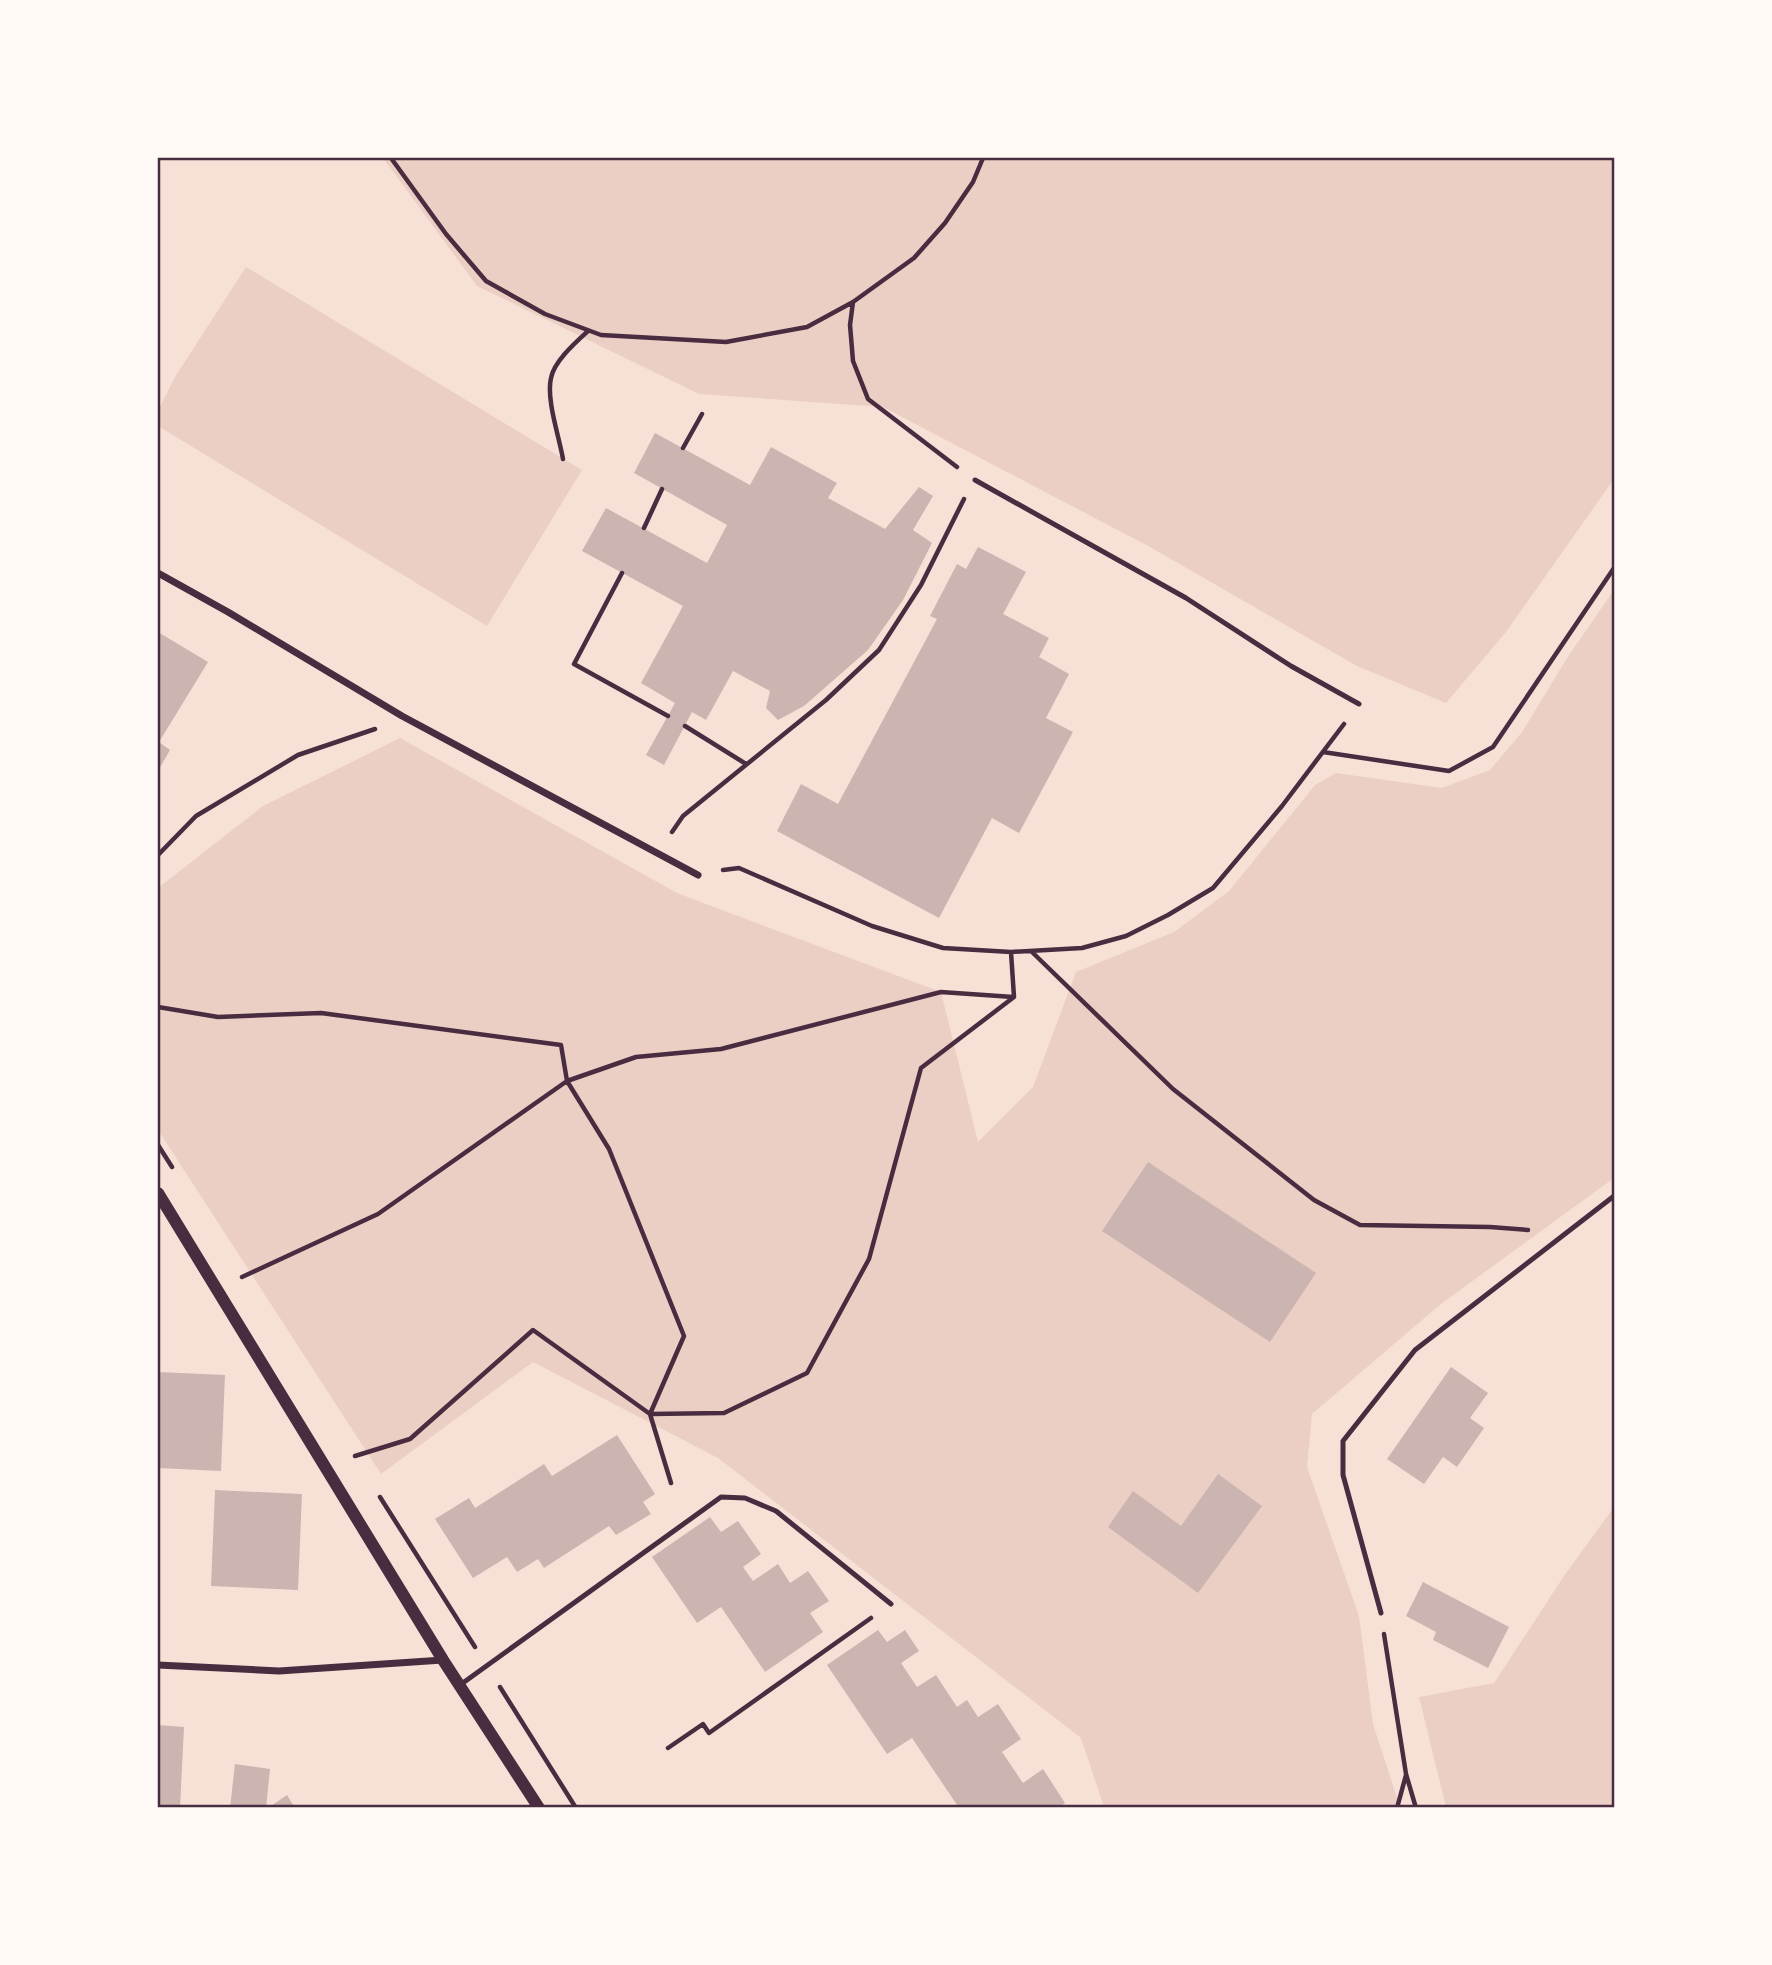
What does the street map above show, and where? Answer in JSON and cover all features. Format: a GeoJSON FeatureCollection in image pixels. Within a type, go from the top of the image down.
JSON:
{"type":"FeatureCollection","features":[{"type":"Feature","properties":{"kind":"street"},"geometry":{"type":"LineString","coordinates":[[158,573],[402,716],[698,875]]}},
{"type":"Feature","properties":{"kind":"street"},"geometry":{"type":"LineString","coordinates":[[158,1193],[443,1660],[539,1808]]}},
{"type":"Feature","properties":{"kind":"street"},"geometry":{"type":"LineString","coordinates":[[158,1665],[279,1671],[443,1660]]}},
{"type":"Feature","properties":{"kind":"lane"},"geometry":{"type":"LineString","coordinates":[[975,480],[1186,598],[1291,666],[1359,704]]}},
{"type":"Feature","properties":{"kind":"lane"},"geometry":{"type":"LineString","coordinates":[[1381,1612],[1343,1475],[1343,1441],[1415,1350],[1615,1196]]}},
{"type":"Feature","properties":{"kind":"lane"},"geometry":{"type":"LineString","coordinates":[[460,1685],[721,1497],[745,1498],[776,1511],[891,1604]]}},
{"type":"Feature","properties":{"kind":"path"},"geometry":{"type":"LineString","coordinates":[[391,158],[446,234],[486,281],[545,314],[601,335],[726,342],[807,327],[853,302],[914,258],[945,223],[973,182],[983,158]]}},
{"type":"Feature","properties":{"kind":"path"},"geometry":{"type":"LineString","coordinates":[[683,816],[826,700],[880,650],[921,584],[975,480],[868,399],[853,361],[850,325],[853,302]]}},
{"type":"Feature","properties":{"kind":"path"},"geometry":{"type":"LineString","coordinates":[[563,459],[551,405],[551,376],[566,352],[588,331]]}},
{"type":"Feature","properties":{"kind":"path"},"geometry":{"type":"LineString","coordinates":[[683,449],[702,414]]}},
{"type":"Feature","properties":{"kind":"path"},"geometry":{"type":"LineString","coordinates":[[644,528],[662,489]]}},
{"type":"Feature","properties":{"kind":"path"},"geometry":{"type":"LineString","coordinates":[[1323,752],[1449,771],[1493,747],[1615,568]]}},
{"type":"Feature","properties":{"kind":"path"},"geometry":{"type":"LineString","coordinates":[[622,573],[574,664],[668,716]]}},
{"type":"Feature","properties":{"kind":"path"},"geometry":{"type":"LineString","coordinates":[[698,875],[739,868],[872,926],[943,948],[1011,952],[1082,948],[1126,936],[1213,888],[1282,806],[1359,704]]}},
{"type":"Feature","properties":{"kind":"path"},"geometry":{"type":"LineString","coordinates":[[685,726],[746,764]]}},
{"type":"Feature","properties":{"kind":"path"},"geometry":{"type":"LineString","coordinates":[[158,855],[196,816],[298,755],[382,728]]}},
{"type":"Feature","properties":{"kind":"path"},"geometry":{"type":"LineString","coordinates":[[1031,951],[1173,1089],[1314,1200],[1360,1225],[1490,1227],[1566,1234]]}},
{"type":"Feature","properties":{"kind":"path"},"geometry":{"type":"LineString","coordinates":[[1011,952],[1014,997]]}},
{"type":"Feature","properties":{"kind":"path"},"geometry":{"type":"LineString","coordinates":[[242,1277],[378,1214],[567,1082],[636,1056],[721,1049],[941,992],[1014,997]]}},
{"type":"Feature","properties":{"kind":"path"},"geometry":{"type":"LineString","coordinates":[[355,1456],[410,1439],[533,1330],[650,1414],[724,1413],[807,1373],[869,1259],[921,1068],[1014,997]]}},
{"type":"Feature","properties":{"kind":"path"},"geometry":{"type":"LineString","coordinates":[[158,1007],[218,1017],[321,1013],[561,1045],[567,1082],[609,1150],[684,1336],[650,1414],[671,1483]]}},
{"type":"Feature","properties":{"kind":"path"},"geometry":{"type":"LineString","coordinates":[[668,1748],[703,1724],[709,1733],[891,1604]]}},
{"type":"Feature","properties":{"kind":"path"},"geometry":{"type":"LineString","coordinates":[[1381,1612],[1406,1774],[1416,1808]]}},
{"type":"Feature","properties":{"kind":"path"},"geometry":{"type":"LineString","coordinates":[[1397,1808],[1406,1774]]}},
{"type":"Feature","properties":{"kind":"shaded area"},"geometry":{"type":"Polygon","coordinates":[[[383,158],[1614,158],[1614,479],[1506,632],[1446,703],[1357,666],[1150,547],[883,407],[699,394],[477,286],[383,158]]]}},
{"type":"Feature","properties":{"kind":"shaded area"},"geometry":{"type":"Polygon","coordinates":[[[246,267],[582,470],[487,626],[158,426],[158,411],[175,377],[246,267]]]}},
{"type":"Feature","properties":{"kind":"shaded area"},"geometry":{"type":"Polygon","coordinates":[[[1614,590],[1614,1178],[1441,1304],[1312,1414],[1307,1467],[1359,1616],[1373,1724],[1400,1807],[1104,1807],[1081,1738],[718,1458],[533,1362],[381,1474],[158,1130],[158,888],[263,806],[400,738],[677,893],[941,992],[978,1142],[1033,1087],[1076,972],[1174,932],[1229,891],[1315,785],[1336,773],[1442,788],[1490,770],[1522,732],[1569,655],[1614,590]]]}},
{"type":"Feature","properties":{"kind":"shaded area"},"geometry":{"type":"Polygon","coordinates":[[[1614,1507],[1614,1807],[1446,1807],[1419,1697],[1494,1683],[1564,1576],[1614,1507]]]}},
{"type":"Feature","properties":{"kind":"building"},"geometry":{"type":"Polygon","coordinates":[[[655,433],[750,485],[771,447],[837,483],[828,498],[885,529],[919,487],[933,496],[913,530],[932,543],[903,600],[868,650],[804,706],[778,720],[766,708],[770,691],[733,671],[706,720],[692,712],[664,765],[646,755],[675,703],[641,683],[683,606],[582,551],[606,508],[707,563],[727,525],[634,473],[655,433]]]}},
{"type":"Feature","properties":{"kind":"building"},"geometry":{"type":"Polygon","coordinates":[[[978,547],[1026,572],[1003,614],[1049,638],[1039,657],[1069,674],[1046,718],[1073,732],[1019,833],[992,818],[939,918],[777,831],[801,784],[838,804],[937,619],[930,616],[957,564],[966,569],[978,547]]]}},
{"type":"Feature","properties":{"kind":"building"},"geometry":{"type":"Polygon","coordinates":[[[158,632],[208,662],[159,742],[170,750],[158,771],[158,632]]]}},
{"type":"Feature","properties":{"kind":"building"},"geometry":{"type":"Polygon","coordinates":[[[1148,1162],[1316,1273],[1270,1342],[1102,1231],[1148,1162]]]}},
{"type":"Feature","properties":{"kind":"building"},"geometry":{"type":"Polygon","coordinates":[[[1451,1367],[1488,1393],[1470,1418],[1484,1428],[1457,1467],[1443,1457],[1424,1484],[1387,1459],[1451,1367]]]}},
{"type":"Feature","properties":{"kind":"building"},"geometry":{"type":"Polygon","coordinates":[[[158,1372],[225,1375],[221,1471],[158,1468],[158,1372]]]}},
{"type":"Feature","properties":{"kind":"building"},"geometry":{"type":"Polygon","coordinates":[[[617,1435],[655,1494],[643,1502],[651,1514],[616,1535],[609,1526],[544,1568],[538,1559],[517,1572],[507,1557],[473,1578],[435,1519],[469,1498],[475,1508],[544,1464],[552,1476],[617,1435]]]}},
{"type":"Feature","properties":{"kind":"building"},"geometry":{"type":"Polygon","coordinates":[[[1218,1474],[1262,1506],[1198,1593],[1108,1527],[1133,1491],[1181,1526],[1218,1474]]]}},
{"type":"Feature","properties":{"kind":"building"},"geometry":{"type":"Polygon","coordinates":[[[215,1490],[302,1494],[298,1590],[211,1586],[215,1490]]]}},
{"type":"Feature","properties":{"kind":"building"},"geometry":{"type":"Polygon","coordinates":[[[710,1517],[721,1532],[738,1521],[761,1554],[743,1567],[753,1581],[778,1564],[790,1583],[808,1571],[829,1601],[810,1613],[823,1632],[765,1672],[721,1607],[697,1623],[652,1557],[710,1517]]]}},
{"type":"Feature","properties":{"kind":"building"},"geometry":{"type":"Polygon","coordinates":[[[1423,1582],[1509,1627],[1488,1668],[1433,1640],[1436,1632],[1406,1616],[1423,1582]]]}},
{"type":"Feature","properties":{"kind":"building"},"geometry":{"type":"Polygon","coordinates":[[[878,1630],[887,1642],[905,1630],[919,1651],[901,1663],[917,1687],[936,1675],[957,1707],[967,1700],[978,1717],[998,1704],[1021,1739],[1002,1752],[1023,1783],[1043,1769],[1065,1803],[1059,1808],[959,1808],[912,1738],[887,1754],[827,1665],[878,1630]]]}},
{"type":"Feature","properties":{"kind":"building"},"geometry":{"type":"Polygon","coordinates":[[[158,1725],[184,1727],[180,1808],[158,1808],[158,1725]]]}},
{"type":"Feature","properties":{"kind":"building"},"geometry":{"type":"Polygon","coordinates":[[[235,1764],[270,1769],[266,1808],[230,1808],[235,1764]]]}},
{"type":"Feature","properties":{"kind":"building"},"geometry":{"type":"Polygon","coordinates":[[[287,1795],[295,1808],[268,1808],[287,1795]]]}}]}
